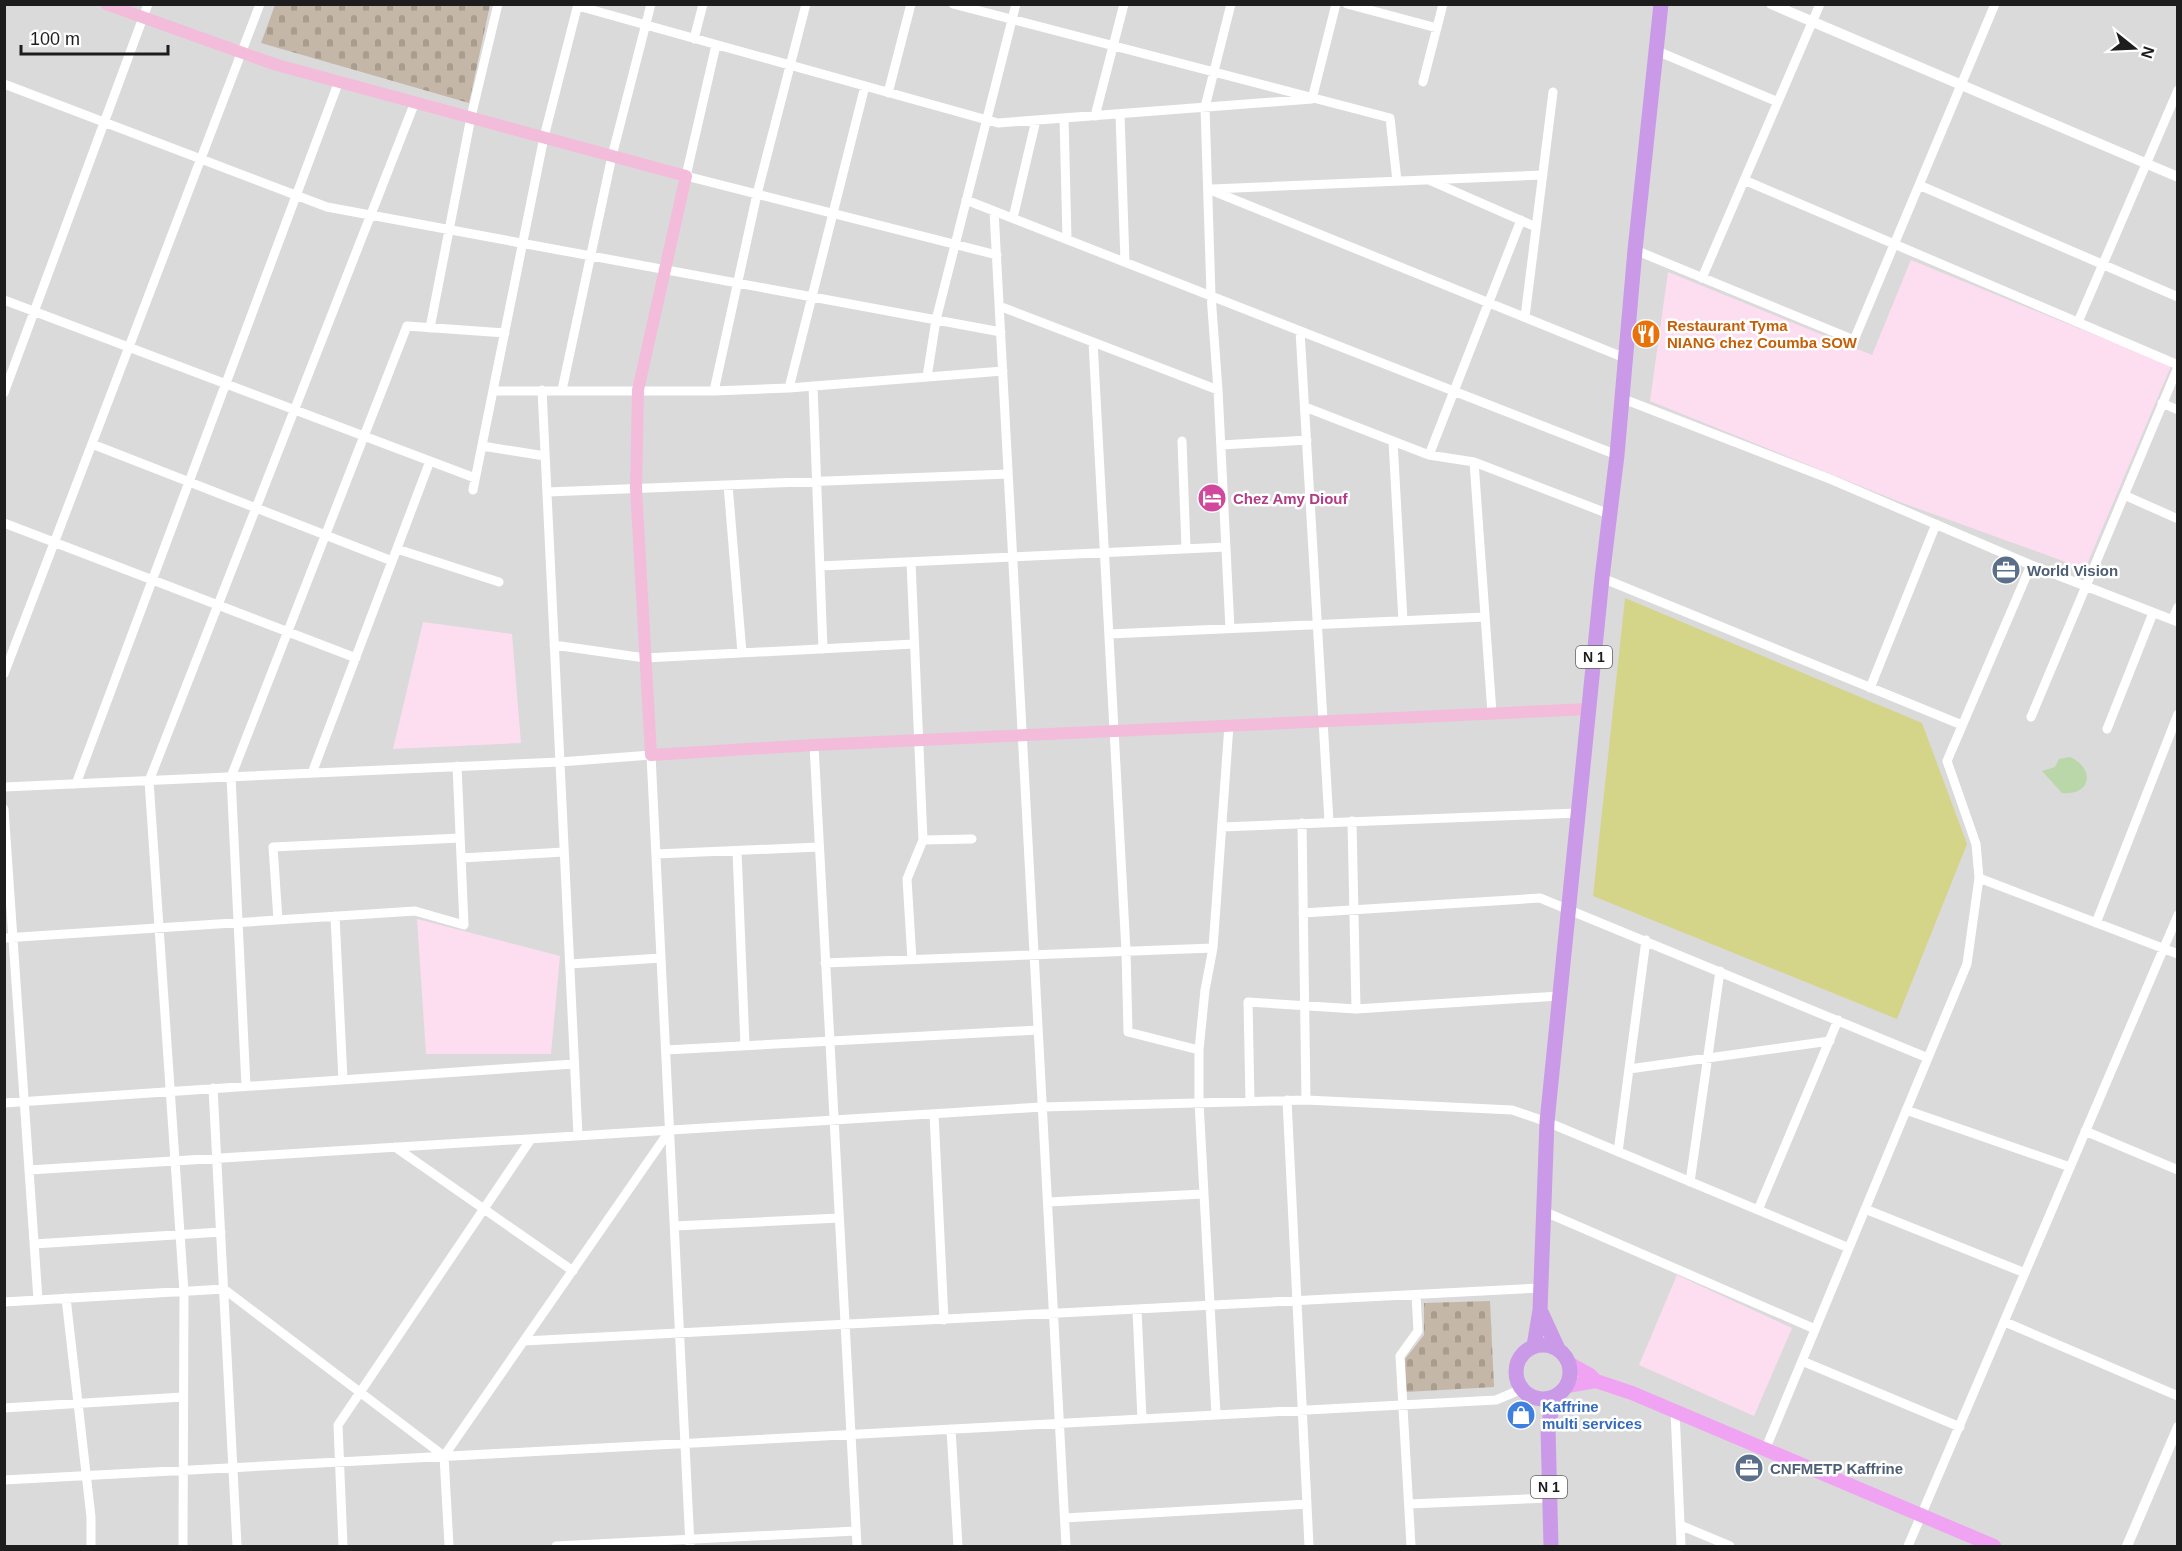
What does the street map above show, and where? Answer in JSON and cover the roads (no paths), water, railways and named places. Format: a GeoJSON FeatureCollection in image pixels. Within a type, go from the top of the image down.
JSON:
{"type":"FeatureCollection","features":[{"type":"Feature","properties":{"kind":"highway","name":"N 1"},"geometry":{"type":"LineString","coordinates":[[1534,1346],[1540,1310],[1547,1122],[1602,578],[1617,455],[1635,250],[1661,4]]}},
{"type":"Feature","properties":{"kind":"highway","name":"N 1"},"geometry":{"type":"LineString","coordinates":[[1540,1310],[1558,1348]]}},
{"type":"Feature","properties":{"kind":"highway"},"geometry":{"type":"LineString","coordinates":[[1542,1344],[1558,1348],[1570,1364],[1571,1371],[1567,1386],[1554,1397],[1537,1399],[1529,1395],[1522,1389],[1516,1373],[1517,1365],[1526,1351],[1534,1346],[1542,1344]]}},
{"type":"Feature","properties":{"kind":"highway","name":"N 1"},"geometry":{"type":"LineString","coordinates":[[1551,1546],[1548,1428],[1554,1397]]}},
{"type":"Feature","properties":{"kind":"highway","name":"N 1"},"geometry":{"type":"LineString","coordinates":[[1537,1399],[1548,1428]]}},
{"type":"Feature","properties":{"kind":"main road"},"geometry":{"type":"LineString","coordinates":[[106,4],[277,65],[686,176],[638,390],[636,488],[651,755],[814,745],[1589,709]]}},
{"type":"Feature","properties":{"kind":"main road"},"geometry":{"type":"LineString","coordinates":[[1570,1364],[1596,1381],[1632,1393],[1994,1546]]}},
{"type":"Feature","properties":{"kind":"main road"},"geometry":{"type":"LineString","coordinates":[[1567,1386],[1596,1381]]}},
{"type":"Feature","properties":{"kind":"street"},"geometry":{"type":"LineString","coordinates":[[4,393],[147,4]]}},
{"type":"Feature","properties":{"kind":"street"},"geometry":{"type":"LineString","coordinates":[[4,674],[260,4]]}},
{"type":"Feature","properties":{"kind":"street"},"geometry":{"type":"LineString","coordinates":[[430,328],[471,117],[498,4]]}},
{"type":"Feature","properties":{"kind":"street"},"geometry":{"type":"LineString","coordinates":[[562,390],[612,156],[651,4]]}},
{"type":"Feature","properties":{"kind":"street"},"geometry":{"type":"LineString","coordinates":[[694,39],[703,4]]}},
{"type":"Feature","properties":{"kind":"street"},"geometry":{"type":"LineString","coordinates":[[714,391],[757,194],[806,4]]}},
{"type":"Feature","properties":{"kind":"street"},"geometry":{"type":"LineString","coordinates":[[888,93],[911,4]]}},
{"type":"Feature","properties":{"kind":"street"},"geometry":{"type":"LineString","coordinates":[[953,4],[1312,99],[1390,117],[1396,181]]}},
{"type":"Feature","properties":{"kind":"street"},"geometry":{"type":"LineString","coordinates":[[927,377],[936,320],[1016,4]]}},
{"type":"Feature","properties":{"kind":"street"},"geometry":{"type":"LineString","coordinates":[[1095,116],[1124,4]]}},
{"type":"Feature","properties":{"kind":"street"},"geometry":{"type":"LineString","coordinates":[[1230,629],[1211,296],[1205,107],[1231,4]]}},
{"type":"Feature","properties":{"kind":"street"},"geometry":{"type":"LineString","coordinates":[[1312,99],[1336,4]]}},
{"type":"Feature","properties":{"kind":"street"},"geometry":{"type":"LineString","coordinates":[[1347,4],[1437,28]]}},
{"type":"Feature","properties":{"kind":"street"},"geometry":{"type":"LineString","coordinates":[[1423,82],[1443,4]]}},
{"type":"Feature","properties":{"kind":"street"},"geometry":{"type":"LineString","coordinates":[[1771,4],[2178,177]]}},
{"type":"Feature","properties":{"kind":"street"},"geometry":{"type":"LineString","coordinates":[[1702,278],[1820,4]]}},
{"type":"Feature","properties":{"kind":"street"},"geometry":{"type":"LineString","coordinates":[[1635,250],[1854,340],[1995,4]]}},
{"type":"Feature","properties":{"kind":"street"},"geometry":{"type":"LineString","coordinates":[[473,490],[544,137],[578,5],[998,123],[1312,99]]}},
{"type":"Feature","properties":{"kind":"street"},"geometry":{"type":"LineString","coordinates":[[716,45],[686,176],[997,255]]}},
{"type":"Feature","properties":{"kind":"street"},"geometry":{"type":"LineString","coordinates":[[1657,51],[1778,102]]}},
{"type":"Feature","properties":{"kind":"street"},"geometry":{"type":"LineString","coordinates":[[76,784],[339,81]]}},
{"type":"Feature","properties":{"kind":"street"},"geometry":{"type":"LineString","coordinates":[[4,84],[327,207],[1001,332]]}},
{"type":"Feature","properties":{"kind":"street"},"geometry":{"type":"LineString","coordinates":[[789,388],[865,86]]}},
{"type":"Feature","properties":{"kind":"street"},"geometry":{"type":"LineString","coordinates":[[2078,322],[2178,90]]}},
{"type":"Feature","properties":{"kind":"street"},"geometry":{"type":"LineString","coordinates":[[1525,317],[1553,92]]}},
{"type":"Feature","properties":{"kind":"street"},"geometry":{"type":"LineString","coordinates":[[183,1546],[184,1292],[149,781],[416,102]]}},
{"type":"Feature","properties":{"kind":"street"},"geometry":{"type":"LineString","coordinates":[[1120,114],[1125,262]]}},
{"type":"Feature","properties":{"kind":"street"},"geometry":{"type":"LineString","coordinates":[[1064,118],[1067,239]]}},
{"type":"Feature","properties":{"kind":"street"},"geometry":{"type":"LineString","coordinates":[[1014,218],[1036,120]]}},
{"type":"Feature","properties":{"kind":"street"},"geometry":{"type":"LineString","coordinates":[[1208,189],[1543,175]]}},
{"type":"Feature","properties":{"kind":"street"},"geometry":{"type":"LineString","coordinates":[[1428,180],[1536,227]]}},
{"type":"Feature","properties":{"kind":"street"},"geometry":{"type":"LineString","coordinates":[[1744,180],[2178,366],[2031,717]]}},
{"type":"Feature","properties":{"kind":"street"},"geometry":{"type":"LineString","coordinates":[[1919,185],[2178,297]]}},
{"type":"Feature","properties":{"kind":"street"},"geometry":{"type":"LineString","coordinates":[[1208,189],[1625,358]]}},
{"type":"Feature","properties":{"kind":"street"},"geometry":{"type":"LineString","coordinates":[[966,200],[1617,455]]}},
{"type":"Feature","properties":{"kind":"street"},"geometry":{"type":"LineString","coordinates":[[994,211],[1066,1546]]}},
{"type":"Feature","properties":{"kind":"street"},"geometry":{"type":"LineString","coordinates":[[1429,455],[1521,220]]}},
{"type":"Feature","properties":{"kind":"street"},"geometry":{"type":"LineString","coordinates":[[4,300],[476,478]]}},
{"type":"Feature","properties":{"kind":"street"},"geometry":{"type":"LineString","coordinates":[[999,306],[1218,390]]}},
{"type":"Feature","properties":{"kind":"street"},"geometry":{"type":"LineString","coordinates":[[246,1086],[231,777],[407,326],[505,333]]}},
{"type":"Feature","properties":{"kind":"street"},"geometry":{"type":"LineString","coordinates":[[1300,331],[1329,822]]}},
{"type":"Feature","properties":{"kind":"street"},"geometry":{"type":"LineString","coordinates":[[1094,342],[1126,951],[1128,1032],[1199,1050]]}},
{"type":"Feature","properties":{"kind":"street"},"geometry":{"type":"LineString","coordinates":[[493,390],[714,391],[789,388],[1003,371]]}},
{"type":"Feature","properties":{"kind":"street"},"geometry":{"type":"LineString","coordinates":[[813,386],[823,648]]}},
{"type":"Feature","properties":{"kind":"street"},"geometry":{"type":"LineString","coordinates":[[542,390],[578,1136]]}},
{"type":"Feature","properties":{"kind":"street"},"geometry":{"type":"LineString","coordinates":[[1621,398],[1830,479],[2031,565],[2153,613],[2175,621],[2178,607]]}},
{"type":"Feature","properties":{"kind":"street"},"geometry":{"type":"LineString","coordinates":[[2162,403],[2178,410]]}},
{"type":"Feature","properties":{"kind":"street"},"geometry":{"type":"LineString","coordinates":[[1305,407],[1429,455],[1474,462],[1609,514]]}},
{"type":"Feature","properties":{"kind":"street"},"geometry":{"type":"LineString","coordinates":[[1221,445],[1307,440]]}},
{"type":"Feature","properties":{"kind":"street"},"geometry":{"type":"LineString","coordinates":[[1182,441],[1186,549]]}},
{"type":"Feature","properties":{"kind":"street"},"geometry":{"type":"LineString","coordinates":[[1393,441],[1402,621]]}},
{"type":"Feature","properties":{"kind":"street"},"geometry":{"type":"LineString","coordinates":[[92,444],[392,561]]}},
{"type":"Feature","properties":{"kind":"street"},"geometry":{"type":"LineString","coordinates":[[482,446],[545,456]]}},
{"type":"Feature","properties":{"kind":"street"},"geometry":{"type":"LineString","coordinates":[[312,773],[430,461]]}},
{"type":"Feature","properties":{"kind":"street"},"geometry":{"type":"LineString","coordinates":[[1474,462],[1492,713]]}},
{"type":"Feature","properties":{"kind":"street"},"geometry":{"type":"LineString","coordinates":[[547,492],[1008,474]]}},
{"type":"Feature","properties":{"kind":"street"},"geometry":{"type":"LineString","coordinates":[[729,485],[742,653]]}},
{"type":"Feature","properties":{"kind":"street"},"geometry":{"type":"LineString","coordinates":[[2124,495],[2178,519]]}},
{"type":"Feature","properties":{"kind":"street"},"geometry":{"type":"LineString","coordinates":[[4,523],[356,658]]}},
{"type":"Feature","properties":{"kind":"street"},"geometry":{"type":"LineString","coordinates":[[1870,688],[1936,524]]}},
{"type":"Feature","properties":{"kind":"street"},"geometry":{"type":"LineString","coordinates":[[820,566],[1226,547]]}},
{"type":"Feature","properties":{"kind":"street"},"geometry":{"type":"LineString","coordinates":[[397,549],[499,582]]}},
{"type":"Feature","properties":{"kind":"street"},"geometry":{"type":"LineString","coordinates":[[911,562],[923,840],[907,879],[912,960]]}},
{"type":"Feature","properties":{"kind":"street"},"geometry":{"type":"LineString","coordinates":[[1765,1449],[1967,964],[1979,878],[1976,844],[1947,761],[2031,565]]}},
{"type":"Feature","properties":{"kind":"street"},"geometry":{"type":"LineString","coordinates":[[1602,578],[1962,725]]}},
{"type":"Feature","properties":{"kind":"street"},"geometry":{"type":"LineString","coordinates":[[2106,729],[2153,613]]}},
{"type":"Feature","properties":{"kind":"street"},"geometry":{"type":"LineString","coordinates":[[1109,634],[1485,617]]}},
{"type":"Feature","properties":{"kind":"street"},"geometry":{"type":"LineString","coordinates":[[554,645],[645,658],[914,644]]}},
{"type":"Feature","properties":{"kind":"street"},"geometry":{"type":"LineString","coordinates":[[2096,923],[2174,734],[2178,714]]}},
{"type":"Feature","properties":{"kind":"street"},"geometry":{"type":"LineString","coordinates":[[1216,1415],[1203,1194],[1199,1050],[1205,990],[1213,948],[1229,725]]}},
{"type":"Feature","properties":{"kind":"street"},"geometry":{"type":"LineString","coordinates":[[814,745],[857,1546]]}},
{"type":"Feature","properties":{"kind":"street"},"geometry":{"type":"LineString","coordinates":[[4,787],[560,762],[651,755],[690,1543]]}},
{"type":"Feature","properties":{"kind":"street"},"geometry":{"type":"LineString","coordinates":[[9,938],[415,910],[464,925],[458,766]]}},
{"type":"Feature","properties":{"kind":"street"},"geometry":{"type":"LineString","coordinates":[[4,809],[9,938],[24,1101],[38,1300]]}},
{"type":"Feature","properties":{"kind":"street"},"geometry":{"type":"LineString","coordinates":[[1222,826],[1578,813]]}},
{"type":"Feature","properties":{"kind":"street"},"geometry":{"type":"LineString","coordinates":[[1352,822],[1356,1009]]}},
{"type":"Feature","properties":{"kind":"street"},"geometry":{"type":"LineString","coordinates":[[1302,823],[1306,1100]]}},
{"type":"Feature","properties":{"kind":"street"},"geometry":{"type":"LineString","coordinates":[[278,920],[273,847],[460,838]]}},
{"type":"Feature","properties":{"kind":"street"},"geometry":{"type":"LineString","coordinates":[[923,840],[972,839]]}},
{"type":"Feature","properties":{"kind":"street"},"geometry":{"type":"LineString","coordinates":[[656,854],[819,847]]}},
{"type":"Feature","properties":{"kind":"street"},"geometry":{"type":"LineString","coordinates":[[737,850],[746,1045]]}},
{"type":"Feature","properties":{"kind":"street"},"geometry":{"type":"LineString","coordinates":[[461,858],[564,852]]}},
{"type":"Feature","properties":{"kind":"street"},"geometry":{"type":"LineString","coordinates":[[1979,878],[2178,954]]}},
{"type":"Feature","properties":{"kind":"street"},"geometry":{"type":"LineString","coordinates":[[1304,913],[1540,898],[1720,970],[1928,1058]]}},
{"type":"Feature","properties":{"kind":"street"},"geometry":{"type":"LineString","coordinates":[[1908,1546],[2178,915]]}},
{"type":"Feature","properties":{"kind":"street"},"geometry":{"type":"LineString","coordinates":[[335,916],[343,1080]]}},
{"type":"Feature","properties":{"kind":"street"},"geometry":{"type":"LineString","coordinates":[[1618,1152],[1646,940]]}},
{"type":"Feature","properties":{"kind":"street"},"geometry":{"type":"LineString","coordinates":[[825,963],[1213,948]]}},
{"type":"Feature","properties":{"kind":"street"},"geometry":{"type":"LineString","coordinates":[[570,964],[661,958]]}},
{"type":"Feature","properties":{"kind":"street"},"geometry":{"type":"LineString","coordinates":[[1690,1182],[1720,970]]}},
{"type":"Feature","properties":{"kind":"street"},"geometry":{"type":"LineString","coordinates":[[1250,1101],[1248,1002],[1356,1009],[1559,996]]}},
{"type":"Feature","properties":{"kind":"street"},"geometry":{"type":"LineString","coordinates":[[1758,1210],[1838,1020]]}},
{"type":"Feature","properties":{"kind":"street"},"geometry":{"type":"LineString","coordinates":[[666,1050],[1038,1030]]}},
{"type":"Feature","properties":{"kind":"street"},"geometry":{"type":"LineString","coordinates":[[1629,1069],[1830,1041]]}},
{"type":"Feature","properties":{"kind":"street"},"geometry":{"type":"LineString","coordinates":[[4,1103],[574,1064]]}},
{"type":"Feature","properties":{"kind":"street"},"geometry":{"type":"LineString","coordinates":[[213,1088],[237,1546]]}},
{"type":"Feature","properties":{"kind":"street"},"geometry":{"type":"LineString","coordinates":[[1287,1100],[1309,1546]]}},
{"type":"Feature","properties":{"kind":"street"},"geometry":{"type":"LineString","coordinates":[[29,1170],[1042,1107],[1306,1100],[1512,1110],[1547,1122],[1849,1248]]}},
{"type":"Feature","properties":{"kind":"street"},"geometry":{"type":"LineString","coordinates":[[1906,1110],[2070,1167]]}},
{"type":"Feature","properties":{"kind":"street"},"geometry":{"type":"LineString","coordinates":[[934,1114],[944,1320]]}},
{"type":"Feature","properties":{"kind":"street"},"geometry":{"type":"LineString","coordinates":[[449,1546],[444,1456],[670,1130]]}},
{"type":"Feature","properties":{"kind":"street"},"geometry":{"type":"LineString","coordinates":[[2085,1131],[2178,1170]]}},
{"type":"Feature","properties":{"kind":"street"},"geometry":{"type":"LineString","coordinates":[[343,1546],[338,1425],[531,1139]]}},
{"type":"Feature","properties":{"kind":"street"},"geometry":{"type":"LineString","coordinates":[[395,1147],[573,1271]]}},
{"type":"Feature","properties":{"kind":"street"},"geometry":{"type":"LineString","coordinates":[[1048,1202],[1203,1194]]}},
{"type":"Feature","properties":{"kind":"street"},"geometry":{"type":"LineString","coordinates":[[1865,1209],[2025,1273]]}},
{"type":"Feature","properties":{"kind":"street"},"geometry":{"type":"LineString","coordinates":[[1543,1211],[1815,1329]]}},
{"type":"Feature","properties":{"kind":"street"},"geometry":{"type":"LineString","coordinates":[[675,1226],[839,1218]]}},
{"type":"Feature","properties":{"kind":"street"},"geometry":{"type":"LineString","coordinates":[[34,1244],[221,1232]]}},
{"type":"Feature","properties":{"kind":"street"},"geometry":{"type":"LineString","coordinates":[[524,1341],[1540,1288]]}},
{"type":"Feature","properties":{"kind":"street"},"geometry":{"type":"LineString","coordinates":[[4,1302],[224,1289],[444,1456]]}},
{"type":"Feature","properties":{"kind":"street"},"geometry":{"type":"LineString","coordinates":[[1411,1546],[1400,1356],[1418,1331],[1416,1295]]}},
{"type":"Feature","properties":{"kind":"street"},"geometry":{"type":"LineString","coordinates":[[66,1298],[91,1517],[90,1546]]}},
{"type":"Feature","properties":{"kind":"street"},"geometry":{"type":"LineString","coordinates":[[1137,1310],[1142,1419]]}},
{"type":"Feature","properties":{"kind":"street"},"geometry":{"type":"LineString","coordinates":[[2005,1322],[2178,1396]]}},
{"type":"Feature","properties":{"kind":"street"},"geometry":{"type":"LineString","coordinates":[[1802,1361],[1960,1427]]}},
{"type":"Feature","properties":{"kind":"street"},"geometry":{"type":"LineString","coordinates":[[4,1480],[1496,1400],[1522,1389]]}},
{"type":"Feature","properties":{"kind":"street"},"geometry":{"type":"LineString","coordinates":[[4,1408],[183,1397]]}},
{"type":"Feature","properties":{"kind":"street"},"geometry":{"type":"LineString","coordinates":[[1675,1411],[1681,1546]]}},
{"type":"Feature","properties":{"kind":"street"},"geometry":{"type":"LineString","coordinates":[[2127,1546],[2178,1427]]}},
{"type":"Feature","properties":{"kind":"street"},"geometry":{"type":"LineString","coordinates":[[951,1429],[958,1546]]}},
{"type":"Feature","properties":{"kind":"street"},"geometry":{"type":"LineString","coordinates":[[1408,1504],[1550,1498]]}},
{"type":"Feature","properties":{"kind":"street"},"geometry":{"type":"LineString","coordinates":[[1065,1518],[1307,1504]]}},
{"type":"Feature","properties":{"kind":"street"},"geometry":{"type":"LineString","coordinates":[[1680,1525],[1730,1546]]}},
{"type":"Feature","properties":{"kind":"street"},"geometry":{"type":"LineString","coordinates":[[556,1546],[690,1543],[856,1531]]}},
{"type":"Feature","properties":{"kind":"street"},"geometry":{"type":"LineString","coordinates":[[772,1536],[773,1546]]}},
{"type":"Feature","properties":{"kind":"place","name":"Restaurant Tyma NIANG chez Coumba SOW"},"geometry":{"type":"Point","coordinates":[1646,334]}},
{"type":"Feature","properties":{"kind":"place","name":"Chez Amy Diouf"},"geometry":{"type":"Point","coordinates":[1212,498]}},
{"type":"Feature","properties":{"kind":"place","name":"World Vision"},"geometry":{"type":"Point","coordinates":[2006,570]}},
{"type":"Feature","properties":{"kind":"place","name":"Kaffrine multi services"},"geometry":{"type":"Point","coordinates":[1521,1415]}},
{"type":"Feature","properties":{"kind":"place","name":"CNFMETP Kaffrine"},"geometry":{"type":"Point","coordinates":[1749,1468]}}]}
